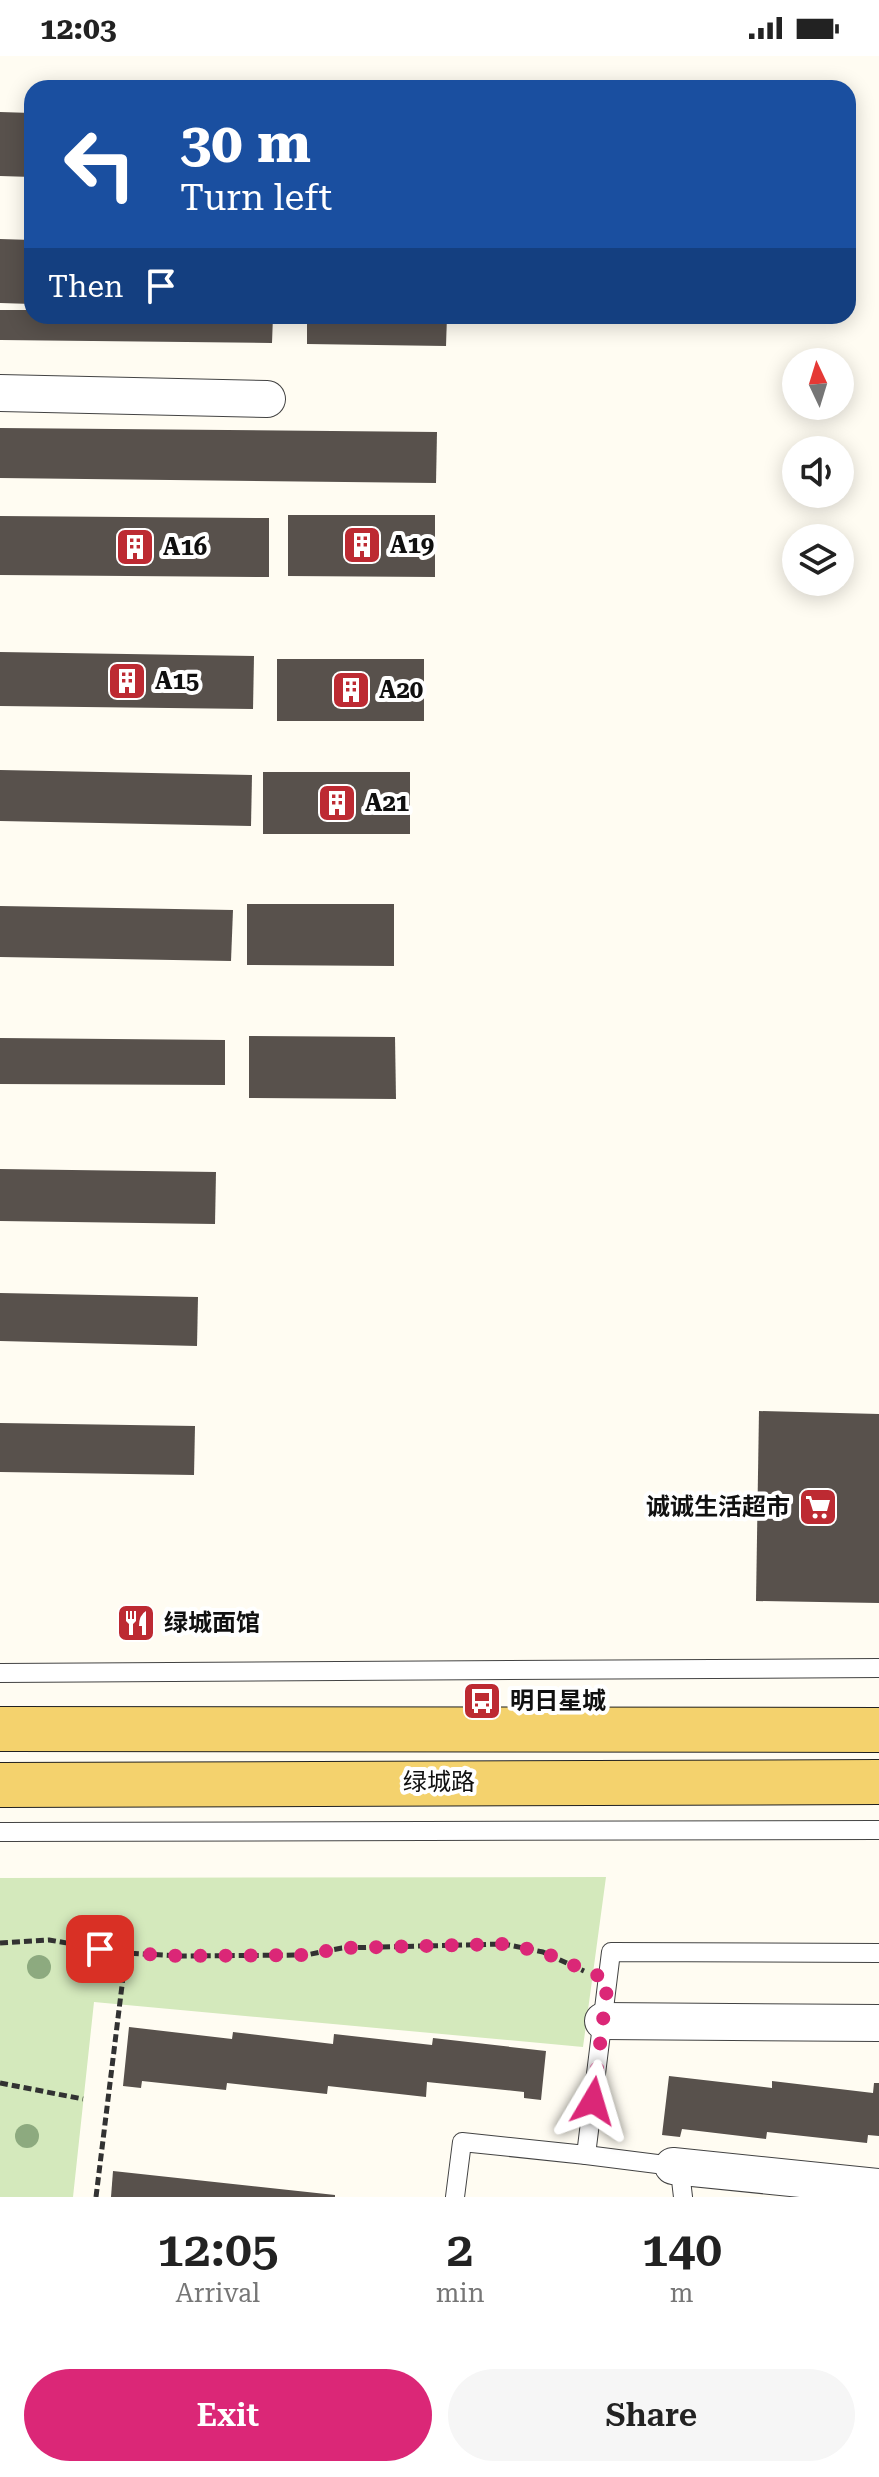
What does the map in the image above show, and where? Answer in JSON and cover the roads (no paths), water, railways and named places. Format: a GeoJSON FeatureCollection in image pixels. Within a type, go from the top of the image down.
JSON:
{"type":"FeatureCollection","features":[{"type":"Feature","properties":{"kind":"main road"},"geometry":{"type":"LineString","coordinates":[[0,1729],[879,1730]]}},
{"type":"Feature","properties":{"kind":"main road","name":"绿城路"},"geometry":{"type":"LineString","coordinates":[[0,1785],[879,1782]]}},
{"type":"Feature","properties":{"kind":"street"},"geometry":{"type":"LineString","coordinates":[[0,393],[267,399]]}},
{"type":"Feature","properties":{"kind":"street"},"geometry":{"type":"LineString","coordinates":[[603,2021],[879,2023]]}},
{"type":"Feature","properties":{"kind":"street"},"geometry":{"type":"LineString","coordinates":[[678,2182],[879,2187]]}},
{"type":"Feature","properties":{"kind":"lane"},"geometry":{"type":"LineString","coordinates":[[0,1673],[879,1668]]}},
{"type":"Feature","properties":{"kind":"lane"},"geometry":{"type":"LineString","coordinates":[[0,1832],[879,1830]]}},
{"type":"Feature","properties":{"kind":"lane"},"geometry":{"type":"LineString","coordinates":[[586,2155],[611,1952],[879,1953]]}},
{"type":"Feature","properties":{"kind":"lane"},"geometry":{"type":"LineString","coordinates":[[455,2197],[462,2142],[586,2155],[678,2182]]}},
{"type":"Feature","properties":{"kind":"place","name":"A19"},"geometry":{"type":"Point","coordinates":[362,545]}},
{"type":"Feature","properties":{"kind":"place","name":"A16"},"geometry":{"type":"Point","coordinates":[135,547]}},
{"type":"Feature","properties":{"kind":"place","name":"A15"},"geometry":{"type":"Point","coordinates":[127,681]}},
{"type":"Feature","properties":{"kind":"place","name":"A20"},"geometry":{"type":"Point","coordinates":[351,690]}},
{"type":"Feature","properties":{"kind":"place","name":"A21"},"geometry":{"type":"Point","coordinates":[337,803]}},
{"type":"Feature","properties":{"kind":"place","name":"诚诚生活超市"},"geometry":{"type":"Point","coordinates":[818,1507]}},
{"type":"Feature","properties":{"kind":"place","name":"绿城面馆"},"geometry":{"type":"Point","coordinates":[136,1623]}},
{"type":"Feature","properties":{"kind":"place","name":"明日星城"},"geometry":{"type":"Point","coordinates":[482,1701]}}]}
